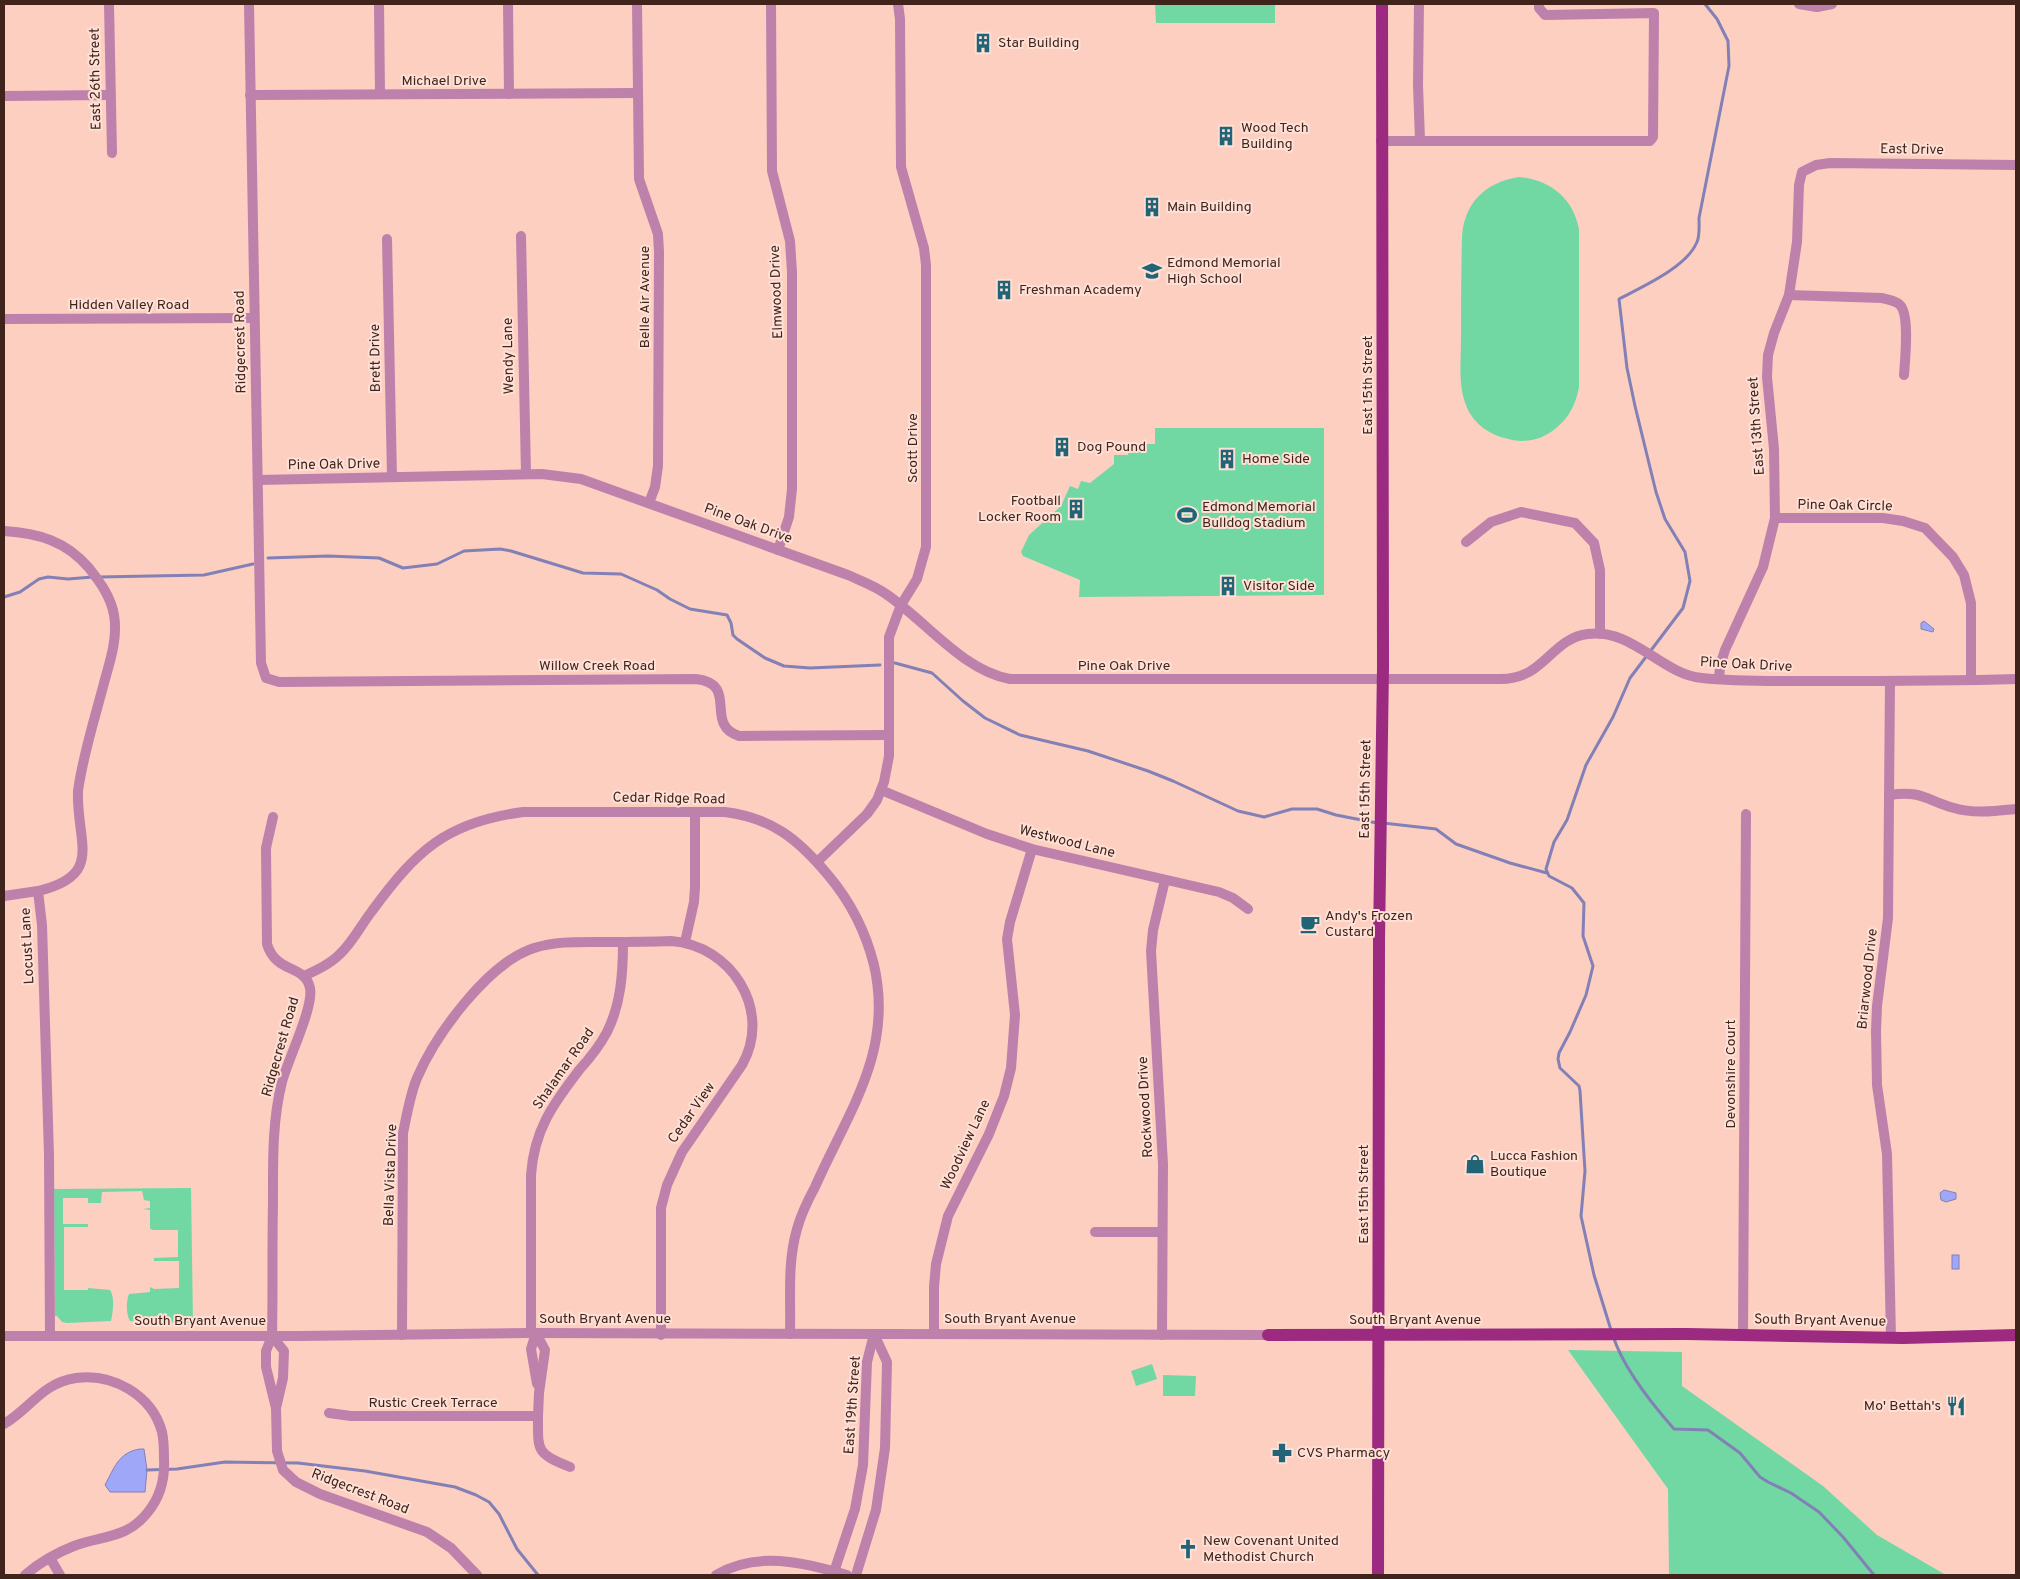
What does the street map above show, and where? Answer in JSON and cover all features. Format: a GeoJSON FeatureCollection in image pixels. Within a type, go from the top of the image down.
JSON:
{"type":"FeatureCollection","features":[{"type":"Feature","properties":{"kind":"main road","name":"East 15th Street"},"geometry":{"type":"LineString","coordinates":[[1378,1575],[1379,940],[1382,679],[1382,4]]}},
{"type":"Feature","properties":{"kind":"main road","name":"South Bryant Avenue"},"geometry":{"type":"LineString","coordinates":[[1268,1335],[1744,1334],[1891,1338],[2016,1335]]}},
{"type":"Feature","properties":{"kind":"street","name":"East 26th Street"},"geometry":{"type":"LineString","coordinates":[[109,4],[112,153]]}},
{"type":"Feature","properties":{"kind":"street","name":"Ridgecrest Road"},"geometry":{"type":"LineString","coordinates":[[249,4],[262,663],[266,678]]}},
{"type":"Feature","properties":{"kind":"street"},"geometry":{"type":"LineString","coordinates":[[379,4],[380,94]]}},
{"type":"Feature","properties":{"kind":"street"},"geometry":{"type":"LineString","coordinates":[[508,4],[508,94]]}},
{"type":"Feature","properties":{"kind":"street","name":"Belle Air Avenue"},"geometry":{"type":"LineString","coordinates":[[637,4],[639,179],[658,234],[659,246],[658,466],[655,487],[649,503]]}},
{"type":"Feature","properties":{"kind":"street","name":"Elmwood Drive"},"geometry":{"type":"LineString","coordinates":[[771,4],[772,171],[790,241],[792,272],[792,489],[790,517],[778,550]]}},
{"type":"Feature","properties":{"kind":"street","name":"Scott Drive"},"geometry":{"type":"LineString","coordinates":[[817,862],[867,814],[881,790],[888,765],[889,637],[900,605],[917,579],[922,567],[926,547],[926,295],[924,248],[903,178],[900,160],[900,18],[898,4]]}},
{"type":"Feature","properties":{"kind":"street"},"geometry":{"type":"LineString","coordinates":[[1419,4],[1418,85],[1420,140]]}},
{"type":"Feature","properties":{"kind":"street"},"geometry":{"type":"LineString","coordinates":[[1381,141],[1650,141],[1653,137],[1654,13],[1545,15],[1539,8],[1539,4]]}},
{"type":"Feature","properties":{"kind":"street"},"geometry":{"type":"LineString","coordinates":[[1799,4],[1817,7],[1832,4]]}},
{"type":"Feature","properties":{"kind":"street","name":"Michael Drive"},"geometry":{"type":"LineString","coordinates":[[250,95],[638,93]]}},
{"type":"Feature","properties":{"kind":"street"},"geometry":{"type":"LineString","coordinates":[[4,96],[110,95]]}},
{"type":"Feature","properties":{"kind":"street","name":"East Drive"},"geometry":{"type":"LineString","coordinates":[[1808,169],[1830,163],[2016,165]]}},
{"type":"Feature","properties":{"kind":"street","name":"East 13th Street"},"geometry":{"type":"LineString","coordinates":[[1719,679],[1720,666],[1725,650],[1763,567],[1775,518],[1774,448],[1767,377],[1768,355],[1774,333],[1789,295],[1797,242],[1799,185],[1802,172],[1808,169]]}},
{"type":"Feature","properties":{"kind":"street","name":"Wendy Lane"},"geometry":{"type":"LineString","coordinates":[[521,236],[526,474]]}},
{"type":"Feature","properties":{"kind":"street","name":"Brett Drive"},"geometry":{"type":"LineString","coordinates":[[387,239],[392,477]]}},
{"type":"Feature","properties":{"kind":"street"},"geometry":{"type":"LineString","coordinates":[[1789,295],[1882,298],[1895,301],[1902,306],[1906,318],[1904,375]]}},
{"type":"Feature","properties":{"kind":"street","name":"Hidden Valley Road"},"geometry":{"type":"LineString","coordinates":[[4,319],[254,318]]}},
{"type":"Feature","properties":{"kind":"street","name":"Pine Oak Drive"},"geometry":{"type":"LineString","coordinates":[[258,480],[526,474],[557,475],[581,479],[866,582],[887,595],[968,660],[992,675],[1010,679],[1500,679],[1518,677],[1528,673],[1541,664],[1558,646],[1587,634],[1600,634],[1636,645],[1672,669],[1700,678],[1890,682],[2016,679]]}},
{"type":"Feature","properties":{"kind":"street"},"geometry":{"type":"LineString","coordinates":[[1466,542],[1491,522],[1521,512],[1575,523],[1594,543],[1600,570],[1600,634]]}},
{"type":"Feature","properties":{"kind":"street","name":"Pine Oak Circle"},"geometry":{"type":"LineString","coordinates":[[1775,518],[1883,518],[1903,521],[1925,528],[1953,556],[1964,575],[1971,603],[1971,680]]}},
{"type":"Feature","properties":{"kind":"street","name":"Locust Lane"},"geometry":{"type":"LineString","coordinates":[[4,531],[30,533],[51,540],[70,550],[98,579],[107,594],[114,614],[115,629],[113,650],[78,791],[82,848],[79,869],[65,883],[38,891],[41,903],[42,925],[48,1115],[50,1336]]}},
{"type":"Feature","properties":{"kind":"street","name":"Willow Creek Road"},"geometry":{"type":"LineString","coordinates":[[266,678],[279,682],[696,679],[708,681],[717,688],[721,697],[722,722],[727,730],[738,736],[889,735]]}},
{"type":"Feature","properties":{"kind":"street","name":"Briarwood Drive"},"geometry":{"type":"LineString","coordinates":[[1890,682],[1888,918],[1877,1006],[1876,1031],[1877,1085],[1888,1163],[1891,1338]]}},
{"type":"Feature","properties":{"kind":"street","name":"Westwood Lane"},"geometry":{"type":"LineString","coordinates":[[881,790],[987,834],[1032,849],[1219,892],[1233,898],[1248,909]]}},
{"type":"Feature","properties":{"kind":"street"},"geometry":{"type":"LineString","coordinates":[[1890,795],[1908,792],[1966,810],[2016,809]]}},
{"type":"Feature","properties":{"kind":"street","name":"Cedar Ridge Road"},"geometry":{"type":"LineString","coordinates":[[304,976],[340,955],[394,881],[411,861],[437,840],[474,822],[500,815],[523,812],[724,812],[740,814],[763,821],[797,842],[832,880],[851,909],[870,947],[877,977],[880,1010],[879,1030],[871,1066],[797,1229],[791,1264],[790,1334]]}},
{"type":"Feature","properties":{"kind":"street"},"geometry":{"type":"LineString","coordinates":[[685,942],[695,887],[694,812]]}},
{"type":"Feature","properties":{"kind":"street","name":"Devonshire Court"},"geometry":{"type":"LineString","coordinates":[[1744,1334],[1746,814]]}},
{"type":"Feature","properties":{"kind":"street"},"geometry":{"type":"LineString","coordinates":[[273,817],[266,848],[267,944],[270,954],[275,960],[304,976]]}},
{"type":"Feature","properties":{"kind":"street","name":"Woodview Lane"},"geometry":{"type":"LineString","coordinates":[[934,1334],[936,1264],[948,1216],[989,1134],[1004,1096],[1011,1068],[1016,1015],[1008,940],[1010,922],[1032,849]]}},
{"type":"Feature","properties":{"kind":"street","name":"Rockwood Drive"},"geometry":{"type":"LineString","coordinates":[[1162,1335],[1163,1164],[1152,951],[1153,930],[1165,880]]}},
{"type":"Feature","properties":{"kind":"street"},"geometry":{"type":"LineString","coordinates":[[4,896],[38,891]]}},
{"type":"Feature","properties":{"kind":"street","name":"Shalamar Road"},"geometry":{"type":"LineString","coordinates":[[534,1333],[531,1175],[534,1153],[538,1136],[548,1113],[607,1032],[621,989],[623,942]]}},
{"type":"Feature","properties":{"kind":"street","name":"Bella Vista Drive"},"geometry":{"type":"LineString","coordinates":[[402,1335],[403,1133],[408,1104],[416,1079],[443,1032],[497,969],[511,958],[532,948],[553,944],[685,942]]}},
{"type":"Feature","properties":{"kind":"street","name":"Cedar View"},"geometry":{"type":"LineString","coordinates":[[661,1335],[661,1218],[667,1185],[682,1152],[742,1066],[749,1051],[752,1035],[750,1002],[739,980],[717,957],[685,942]]}},
{"type":"Feature","properties":{"kind":"street","name":"Ridgecrest Road"},"geometry":{"type":"LineString","coordinates":[[276,1408],[266,1367],[266,1351],[272,1336],[274,1138],[282,1083],[308,1010],[311,996],[309,985],[304,976]]}},
{"type":"Feature","properties":{"kind":"street"},"geometry":{"type":"LineString","coordinates":[[1095,1232],[1162,1232]]}},
{"type":"Feature","properties":{"kind":"street"},"geometry":{"type":"LineString","coordinates":[[534,1333],[531,1349],[538,1393],[540,1449],[547,1458],[570,1467]]}},
{"type":"Feature","properties":{"kind":"street","name":"South Bryant Avenue"},"geometry":{"type":"LineString","coordinates":[[4,1336],[272,1336],[534,1333],[661,1335],[1268,1335]]}},
{"type":"Feature","properties":{"kind":"street","name":"East 19th Street"},"geometry":{"type":"LineString","coordinates":[[834,1572],[855,1509],[863,1465],[867,1362],[874,1334]]}},
{"type":"Feature","properties":{"kind":"street","name":"East 19th Street"},"geometry":{"type":"LineString","coordinates":[[856,1575],[876,1510],[885,1448],[887,1362],[874,1334]]}},
{"type":"Feature","properties":{"kind":"street","name":"Ridgecrest Road"},"geometry":{"type":"LineString","coordinates":[[272,1336],[284,1351],[283,1378],[276,1408],[276,1451],[283,1470],[296,1482],[320,1494],[427,1532],[451,1548],[477,1575]]}},
{"type":"Feature","properties":{"kind":"street"},"geometry":{"type":"LineString","coordinates":[[4,1424],[50,1386],[77,1378],[99,1378],[124,1386],[144,1402],[153,1412],[162,1432],[163,1480],[158,1497],[149,1512],[132,1528],[122,1534],[74,1546],[50,1558],[25,1575]]}},
{"type":"Feature","properties":{"kind":"street","name":"Rustic Creek Terrace"},"geometry":{"type":"LineString","coordinates":[[330,1413],[351,1416],[538,1416]]}},
{"type":"Feature","properties":{"kind":"street"},"geometry":{"type":"LineString","coordinates":[[50,1558],[60,1575]]}},
{"type":"Feature","properties":{"kind":"street"},"geometry":{"type":"LineString","coordinates":[[716,1575],[742,1564],[774,1560],[795,1562],[847,1575]]}},
{"type":"Feature","properties":{"kind":"green space"},"geometry":{"type":"Polygon","coordinates":[[[1155,4],[1275,4],[1275,23],[1156,23],[1155,4]]]}},
{"type":"Feature","properties":{"kind":"green space"},"geometry":{"type":"Polygon","coordinates":[[[1519,177],[1541,182],[1558,193],[1571,208],[1579,229],[1579,387],[1577,395],[1571,410],[1562,423],[1542,437],[1524,441],[1499,436],[1476,422],[1463,397],[1460,373],[1463,226],[1472,205],[1486,190],[1496,184],[1519,177]]]}},
{"type":"Feature","properties":{"kind":"green space","name":"Edmond Memorial Bulldog Stadium"},"geometry":{"type":"Polygon","coordinates":[[[1155,428],[1324,428],[1324,595],[1079,597],[1080,580],[1023,556],[1021,552],[1029,535],[1061,506],[1070,486],[1078,489],[1081,481],[1090,483],[1114,464],[1114,455],[1128,455],[1129,444],[1155,444],[1155,428]]]}},
{"type":"Feature","properties":{"kind":"green space"},"geometry":{"type":"Polygon","coordinates":[[[191,1188],[193,1323],[130,1321],[127,1308],[129,1294],[150,1292],[150,1287],[154,1289],[179,1288],[179,1261],[154,1261],[154,1258],[178,1257],[178,1230],[152,1230],[150,1228],[150,1210],[143,1209],[150,1208],[150,1201],[144,1200],[142,1191],[102,1192],[101,1203],[88,1203],[88,1198],[63,1198],[63,1224],[88,1224],[88,1227],[64,1227],[64,1290],[88,1290],[88,1288],[110,1290],[113,1297],[113,1309],[111,1321],[67,1323],[62,1322],[55,1316],[54,1189],[191,1188]]]}},
{"type":"Feature","properties":{"kind":"green space"},"geometry":{"type":"Polygon","coordinates":[[[1568,1350],[1682,1352],[1682,1386],[1823,1486],[1877,1535],[1946,1575],[1669,1575],[1668,1489],[1568,1350]]]}},
{"type":"Feature","properties":{"kind":"green space"},"geometry":{"type":"Polygon","coordinates":[[[1152,1364],[1157,1379],[1136,1386],[1131,1371],[1152,1364]]]}},
{"type":"Feature","properties":{"kind":"green space"},"geometry":{"type":"Polygon","coordinates":[[[1163,1375],[1196,1376],[1195,1396],[1163,1396],[1163,1375]]]}},
{"type":"Feature","properties":{"kind":"water"},"geometry":{"type":"Polygon","coordinates":[[[1924,621],[1934,629],[1933,632],[1921,629],[1921,623],[1924,621]]]}},
{"type":"Feature","properties":{"kind":"water"},"geometry":{"type":"Polygon","coordinates":[[[1944,1190],[1956,1193],[1956,1199],[1946,1202],[1941,1200],[1940,1193],[1944,1190]]]}},
{"type":"Feature","properties":{"kind":"water"},"geometry":{"type":"Polygon","coordinates":[[[1952,1255],[1959,1255],[1959,1269],[1952,1269],[1952,1255]]]}},
{"type":"Feature","properties":{"kind":"water"},"geometry":{"type":"Polygon","coordinates":[[[144,1449],[147,1470],[145,1492],[110,1492],[105,1485],[114,1467],[122,1457],[144,1449]]]}},
{"type":"Feature","properties":{"kind":"waterway"},"geometry":{"type":"LineString","coordinates":[[1611,1330],[1594,1275],[1581,1216],[1585,1171],[1580,1091],[1579,1086],[1560,1068],[1558,1059],[1586,995],[1593,966],[1583,936],[1584,903],[1572,888],[1549,876],[1546,869],[1554,842],[1567,820],[1586,765],[1613,717],[1630,678],[1683,608],[1690,581],[1685,552],[1665,519],[1656,492],[1627,368],[1619,299],[1674,268],[1692,251],[1698,239],[1699,218],[1729,66],[1728,41],[1717,19],[1705,4]]}},
{"type":"Feature","properties":{"kind":"waterway"},"geometry":{"type":"LineString","coordinates":[[268,558],[328,556],[379,558],[403,568],[437,564],[464,551],[500,549],[583,573],[621,574],[657,590],[690,609],[727,615],[731,623],[733,635],[737,639],[765,658],[784,666],[810,668],[880,665]]}},
{"type":"Feature","properties":{"kind":"waterway"},"geometry":{"type":"LineString","coordinates":[[99,577],[204,575],[253,564]]}},
{"type":"Feature","properties":{"kind":"waterway"},"geometry":{"type":"LineString","coordinates":[[4,597],[20,592],[39,579],[48,577],[68,579],[93,577]]}},
{"type":"Feature","properties":{"kind":"waterway"},"geometry":{"type":"LineString","coordinates":[[895,663],[932,673],[985,718],[1020,735],[1088,751],[1148,771],[1238,811],[1264,817],[1292,809],[1317,809],[1336,815],[1377,823]]}},
{"type":"Feature","properties":{"kind":"waterway"},"geometry":{"type":"LineString","coordinates":[[1383,823],[1436,829],[1456,844],[1510,863],[1547,873]]}},
{"type":"Feature","properties":{"kind":"waterway"},"geometry":{"type":"LineString","coordinates":[[1613,1336],[1631,1372],[1674,1429],[1708,1430],[1740,1453],[1760,1477],[1791,1493],[1819,1512],[1843,1537],[1874,1575]]}},
{"type":"Feature","properties":{"kind":"waterway"},"geometry":{"type":"LineString","coordinates":[[147,1470],[177,1469],[225,1462],[298,1463],[365,1471],[455,1487],[489,1502],[499,1514],[517,1549],[538,1575]]}},
{"type":"Feature","properties":{"kind":"place","name":"Star Building"},"geometry":{"type":"Point","coordinates":[983,43]}},
{"type":"Feature","properties":{"kind":"place","name":"Wood Tech Building"},"geometry":{"type":"Point","coordinates":[1226,136]}},
{"type":"Feature","properties":{"kind":"place","name":"Main Building"},"geometry":{"type":"Point","coordinates":[1152,207]}},
{"type":"Feature","properties":{"kind":"place","name":"Edmond Memorial High School"},"geometry":{"type":"Point","coordinates":[1152,271]}},
{"type":"Feature","properties":{"kind":"place","name":"Freshman Academy"},"geometry":{"type":"Point","coordinates":[1004,290]}},
{"type":"Feature","properties":{"kind":"place","name":"Dog Pound"},"geometry":{"type":"Point","coordinates":[1062,447]}},
{"type":"Feature","properties":{"kind":"place","name":"Home Side"},"geometry":{"type":"Point","coordinates":[1227,459]}},
{"type":"Feature","properties":{"kind":"place","name":"Football Locker Room"},"geometry":{"type":"Point","coordinates":[1076,509]}},
{"type":"Feature","properties":{"kind":"place","name":"Edmond Memorial Bulldog Stadium"},"geometry":{"type":"Point","coordinates":[1187,515]}},
{"type":"Feature","properties":{"kind":"place","name":"Visitor Side"},"geometry":{"type":"Point","coordinates":[1228,586]}},
{"type":"Feature","properties":{"kind":"place","name":"Andy's Frozen Custard"},"geometry":{"type":"Point","coordinates":[1310,924]}},
{"type":"Feature","properties":{"kind":"place","name":"Lucca Fashion Boutique"},"geometry":{"type":"Point","coordinates":[1475,1164]}},
{"type":"Feature","properties":{"kind":"place","name":"Mo' Bettah's"},"geometry":{"type":"Point","coordinates":[1956,1406]}},
{"type":"Feature","properties":{"kind":"place","name":"CVS Pharmacy"},"geometry":{"type":"Point","coordinates":[1282,1453]}},
{"type":"Feature","properties":{"kind":"place","name":"New Covenant United Methodist Church"},"geometry":{"type":"Point","coordinates":[1188,1549]}}]}
